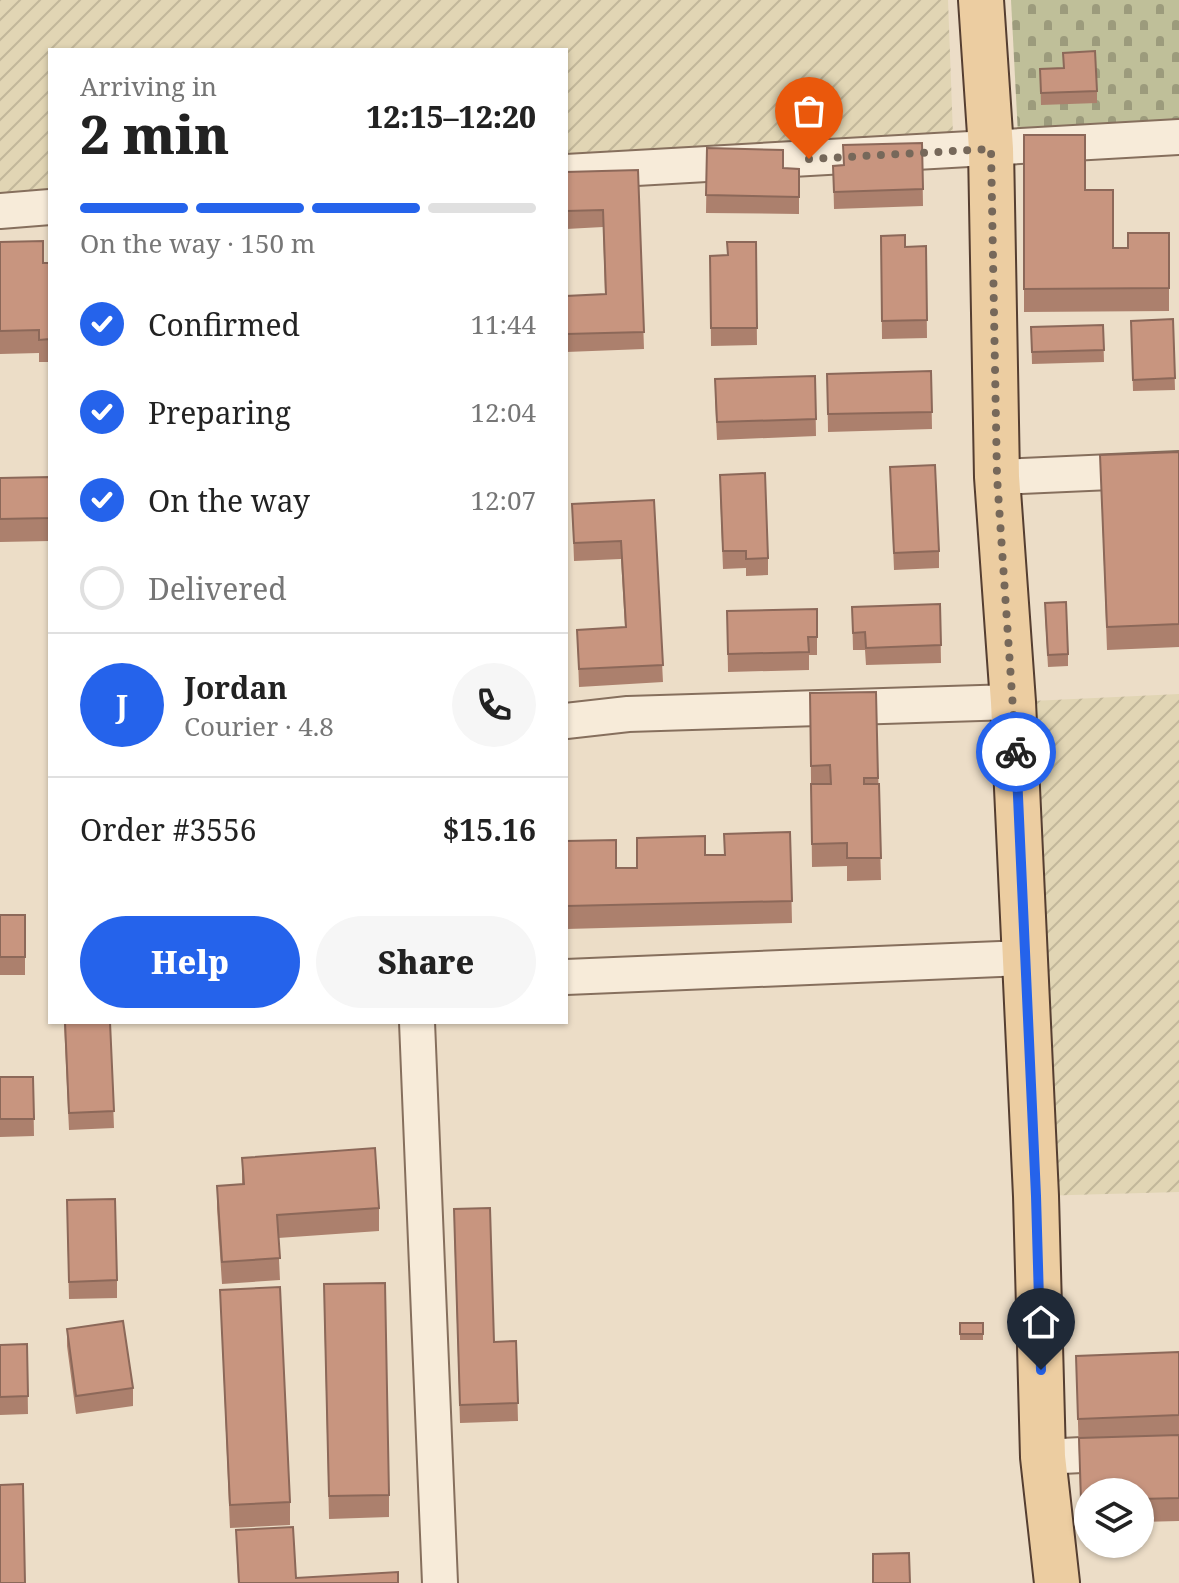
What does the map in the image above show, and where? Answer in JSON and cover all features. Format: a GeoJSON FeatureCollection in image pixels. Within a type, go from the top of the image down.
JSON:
{"type":"FeatureCollection","features":[{"type":"Feature","properties":{"kind":"main road"},"geometry":{"type":"LineString","coordinates":[[981,0],[991,149],[997,477],[1013,702],[1036,1196],[1043,1457],[1057,1583]]}},
{"type":"Feature","properties":{"kind":"street"},"geometry":{"type":"LineString","coordinates":[[568,172],[1179,137]]}},
{"type":"Feature","properties":{"kind":"street"},"geometry":{"type":"LineString","coordinates":[[0,211],[48,207]]}},
{"type":"Feature","properties":{"kind":"street"},"geometry":{"type":"LineString","coordinates":[[997,477],[1179,469]]}},
{"type":"Feature","properties":{"kind":"street"},"geometry":{"type":"LineString","coordinates":[[568,721],[628,714],[1013,702]]}},
{"type":"Feature","properties":{"kind":"street"},"geometry":{"type":"LineString","coordinates":[[568,977],[1025,958]]}},
{"type":"Feature","properties":{"kind":"street"},"geometry":{"type":"LineString","coordinates":[[417,1024],[440,1583]]}},
{"type":"Feature","properties":{"kind":"street"},"geometry":{"type":"LineString","coordinates":[[1043,1457],[1179,1450]]}},
{"type":"Feature","properties":{"kind":"shaded area"},"geometry":{"type":"Polygon","coordinates":[[[0,0],[948,0],[954,162],[568,179],[568,48],[48,48],[48,202],[0,204],[0,0]]]}},
{"type":"Feature","properties":{"kind":"shaded area"},"geometry":{"type":"Polygon","coordinates":[[[1179,694],[1179,1192],[1036,1196],[1013,702],[1179,694]]]}},
{"type":"Feature","properties":{"kind":"green space"},"geometry":{"type":"Polygon","coordinates":[[[1011,0],[1179,0],[1179,147],[1019,154],[1011,0]]]}},
{"type":"Feature","properties":{"kind":"building"},"geometry":{"type":"Polygon","coordinates":[[[1095,51],[1097,91],[1041,93],[1040,69],[1064,68],[1063,53],[1095,51]]]}},
{"type":"Feature","properties":{"kind":"building"},"geometry":{"type":"Polygon","coordinates":[[[1024,135],[1085,135],[1085,190],[1113,190],[1113,248],[1128,248],[1128,233],[1169,233],[1169,288],[1024,289],[1024,135]]]}},
{"type":"Feature","properties":{"kind":"building"},"geometry":{"type":"Polygon","coordinates":[[[922,143],[923,189],[834,192],[833,166],[844,165],[843,145],[922,143]]]}},
{"type":"Feature","properties":{"kind":"building"},"geometry":{"type":"Polygon","coordinates":[[[707,148],[783,150],[783,168],[799,169],[799,197],[706,195],[707,148]]]}},
{"type":"Feature","properties":{"kind":"building"},"geometry":{"type":"Polygon","coordinates":[[[638,170],[644,332],[568,334],[568,296],[606,294],[603,210],[568,211],[568,172],[638,170]]]}},
{"type":"Feature","properties":{"kind":"building"},"geometry":{"type":"Polygon","coordinates":[[[905,235],[905,247],[926,246],[927,320],[882,321],[881,236],[905,235]]]}},
{"type":"Feature","properties":{"kind":"building"},"geometry":{"type":"Polygon","coordinates":[[[43,241],[43,263],[48,263],[48,339],[39,340],[39,330],[0,331],[0,242],[43,241]]]}},
{"type":"Feature","properties":{"kind":"building"},"geometry":{"type":"Polygon","coordinates":[[[727,242],[756,242],[757,328],[711,328],[710,256],[728,255],[727,242]]]}},
{"type":"Feature","properties":{"kind":"building"},"geometry":{"type":"Polygon","coordinates":[[[1173,319],[1175,378],[1133,380],[1131,321],[1173,319]]]}},
{"type":"Feature","properties":{"kind":"building"},"geometry":{"type":"Polygon","coordinates":[[[1103,325],[1104,350],[1032,352],[1031,327],[1103,325]]]}},
{"type":"Feature","properties":{"kind":"building"},"geometry":{"type":"Polygon","coordinates":[[[931,371],[932,412],[828,414],[827,374],[931,371]]]}},
{"type":"Feature","properties":{"kind":"building"},"geometry":{"type":"Polygon","coordinates":[[[815,376],[816,419],[717,422],[715,379],[815,376]]]}},
{"type":"Feature","properties":{"kind":"building"},"geometry":{"type":"Polygon","coordinates":[[[1179,452],[1179,624],[1107,627],[1100,455],[1179,452]]]}},
{"type":"Feature","properties":{"kind":"building"},"geometry":{"type":"Polygon","coordinates":[[[935,465],[939,551],[894,553],[890,467],[935,465]]]}},
{"type":"Feature","properties":{"kind":"building"},"geometry":{"type":"Polygon","coordinates":[[[765,473],[768,558],[746,559],[746,551],[723,551],[720,475],[765,473]]]}},
{"type":"Feature","properties":{"kind":"building"},"geometry":{"type":"Polygon","coordinates":[[[48,477],[48,518],[0,519],[0,478],[48,477]]]}},
{"type":"Feature","properties":{"kind":"building"},"geometry":{"type":"Polygon","coordinates":[[[654,500],[663,665],[579,669],[577,630],[626,627],[621,541],[574,543],[572,504],[654,500]]]}},
{"type":"Feature","properties":{"kind":"building"},"geometry":{"type":"Polygon","coordinates":[[[1066,602],[1068,654],[1048,655],[1045,603],[1066,602]]]}},
{"type":"Feature","properties":{"kind":"building"},"geometry":{"type":"Polygon","coordinates":[[[940,604],[941,645],[866,648],[865,632],[853,633],[852,607],[940,604]]]}},
{"type":"Feature","properties":{"kind":"building"},"geometry":{"type":"Polygon","coordinates":[[[817,609],[817,637],[808,637],[809,652],[728,654],[727,611],[817,609]]]}},
{"type":"Feature","properties":{"kind":"building"},"geometry":{"type":"Polygon","coordinates":[[[876,692],[878,778],[864,778],[864,784],[879,784],[881,858],[847,858],[847,843],[812,844],[811,784],[831,784],[830,765],[811,766],[810,693],[876,692]]]}},
{"type":"Feature","properties":{"kind":"building"},"geometry":{"type":"Polygon","coordinates":[[[790,832],[792,901],[568,906],[568,841],[616,840],[616,868],[637,868],[637,838],[705,836],[705,855],[725,855],[724,834],[790,832]]]}},
{"type":"Feature","properties":{"kind":"building"},"geometry":{"type":"Polygon","coordinates":[[[0,915],[25,915],[25,957],[0,957],[0,915]]]}},
{"type":"Feature","properties":{"kind":"building"},"geometry":{"type":"Polygon","coordinates":[[[65,1024],[110,1024],[114,1111],[69,1113],[65,1024]]]}},
{"type":"Feature","properties":{"kind":"building"},"geometry":{"type":"Polygon","coordinates":[[[0,1077],[33,1077],[34,1119],[0,1119],[0,1077]]]}},
{"type":"Feature","properties":{"kind":"building"},"geometry":{"type":"Polygon","coordinates":[[[375,1148],[379,1208],[277,1215],[280,1258],[222,1262],[217,1186],[244,1184],[242,1158],[375,1148]]]}},
{"type":"Feature","properties":{"kind":"building"},"geometry":{"type":"Polygon","coordinates":[[[115,1199],[117,1280],[69,1282],[67,1200],[115,1199]]]}},
{"type":"Feature","properties":{"kind":"building"},"geometry":{"type":"Polygon","coordinates":[[[490,1208],[494,1342],[516,1341],[518,1403],[460,1405],[454,1209],[490,1208]]]}},
{"type":"Feature","properties":{"kind":"building"},"geometry":{"type":"Polygon","coordinates":[[[385,1283],[389,1495],[329,1496],[324,1284],[385,1283]]]}},
{"type":"Feature","properties":{"kind":"building"},"geometry":{"type":"Polygon","coordinates":[[[280,1287],[290,1502],[230,1505],[220,1290],[280,1287]]]}},
{"type":"Feature","properties":{"kind":"building"},"geometry":{"type":"Polygon","coordinates":[[[123,1321],[133,1388],[76,1396],[67,1329],[123,1321]]]}},
{"type":"Feature","properties":{"kind":"building"},"geometry":{"type":"Polygon","coordinates":[[[960,1323],[983,1323],[983,1334],[960,1334],[960,1323]]]}},
{"type":"Feature","properties":{"kind":"building"},"geometry":{"type":"Polygon","coordinates":[[[27,1344],[28,1396],[0,1397],[0,1345],[27,1344]]]}},
{"type":"Feature","properties":{"kind":"building"},"geometry":{"type":"Polygon","coordinates":[[[1179,1352],[1179,1415],[1078,1419],[1076,1356],[1179,1352]]]}},
{"type":"Feature","properties":{"kind":"building"},"geometry":{"type":"Polygon","coordinates":[[[1179,1435],[1179,1498],[1154,1499],[1154,1478],[1080,1478],[1079,1438],[1179,1435]]]}},
{"type":"Feature","properties":{"kind":"building"},"geometry":{"type":"Polygon","coordinates":[[[23,1484],[25,1583],[0,1583],[0,1485],[23,1484]]]}},
{"type":"Feature","properties":{"kind":"building"},"geometry":{"type":"Polygon","coordinates":[[[293,1527],[296,1578],[398,1572],[398,1583],[239,1583],[236,1530],[293,1527]]]}},
{"type":"Feature","properties":{"kind":"building"},"geometry":{"type":"Polygon","coordinates":[[[909,1553],[910,1583],[873,1583],[873,1554],[909,1553]]]}},
{"type":"Feature","properties":{"kind":"way so far"},"geometry":{"type":"LineString","coordinates":[[809,159],[991,149],[997,477],[1016,752]]}},
{"type":"Feature","properties":{"kind":"route"},"geometry":{"type":"LineString","coordinates":[[1016,752],[1041,1370]]}}]}
